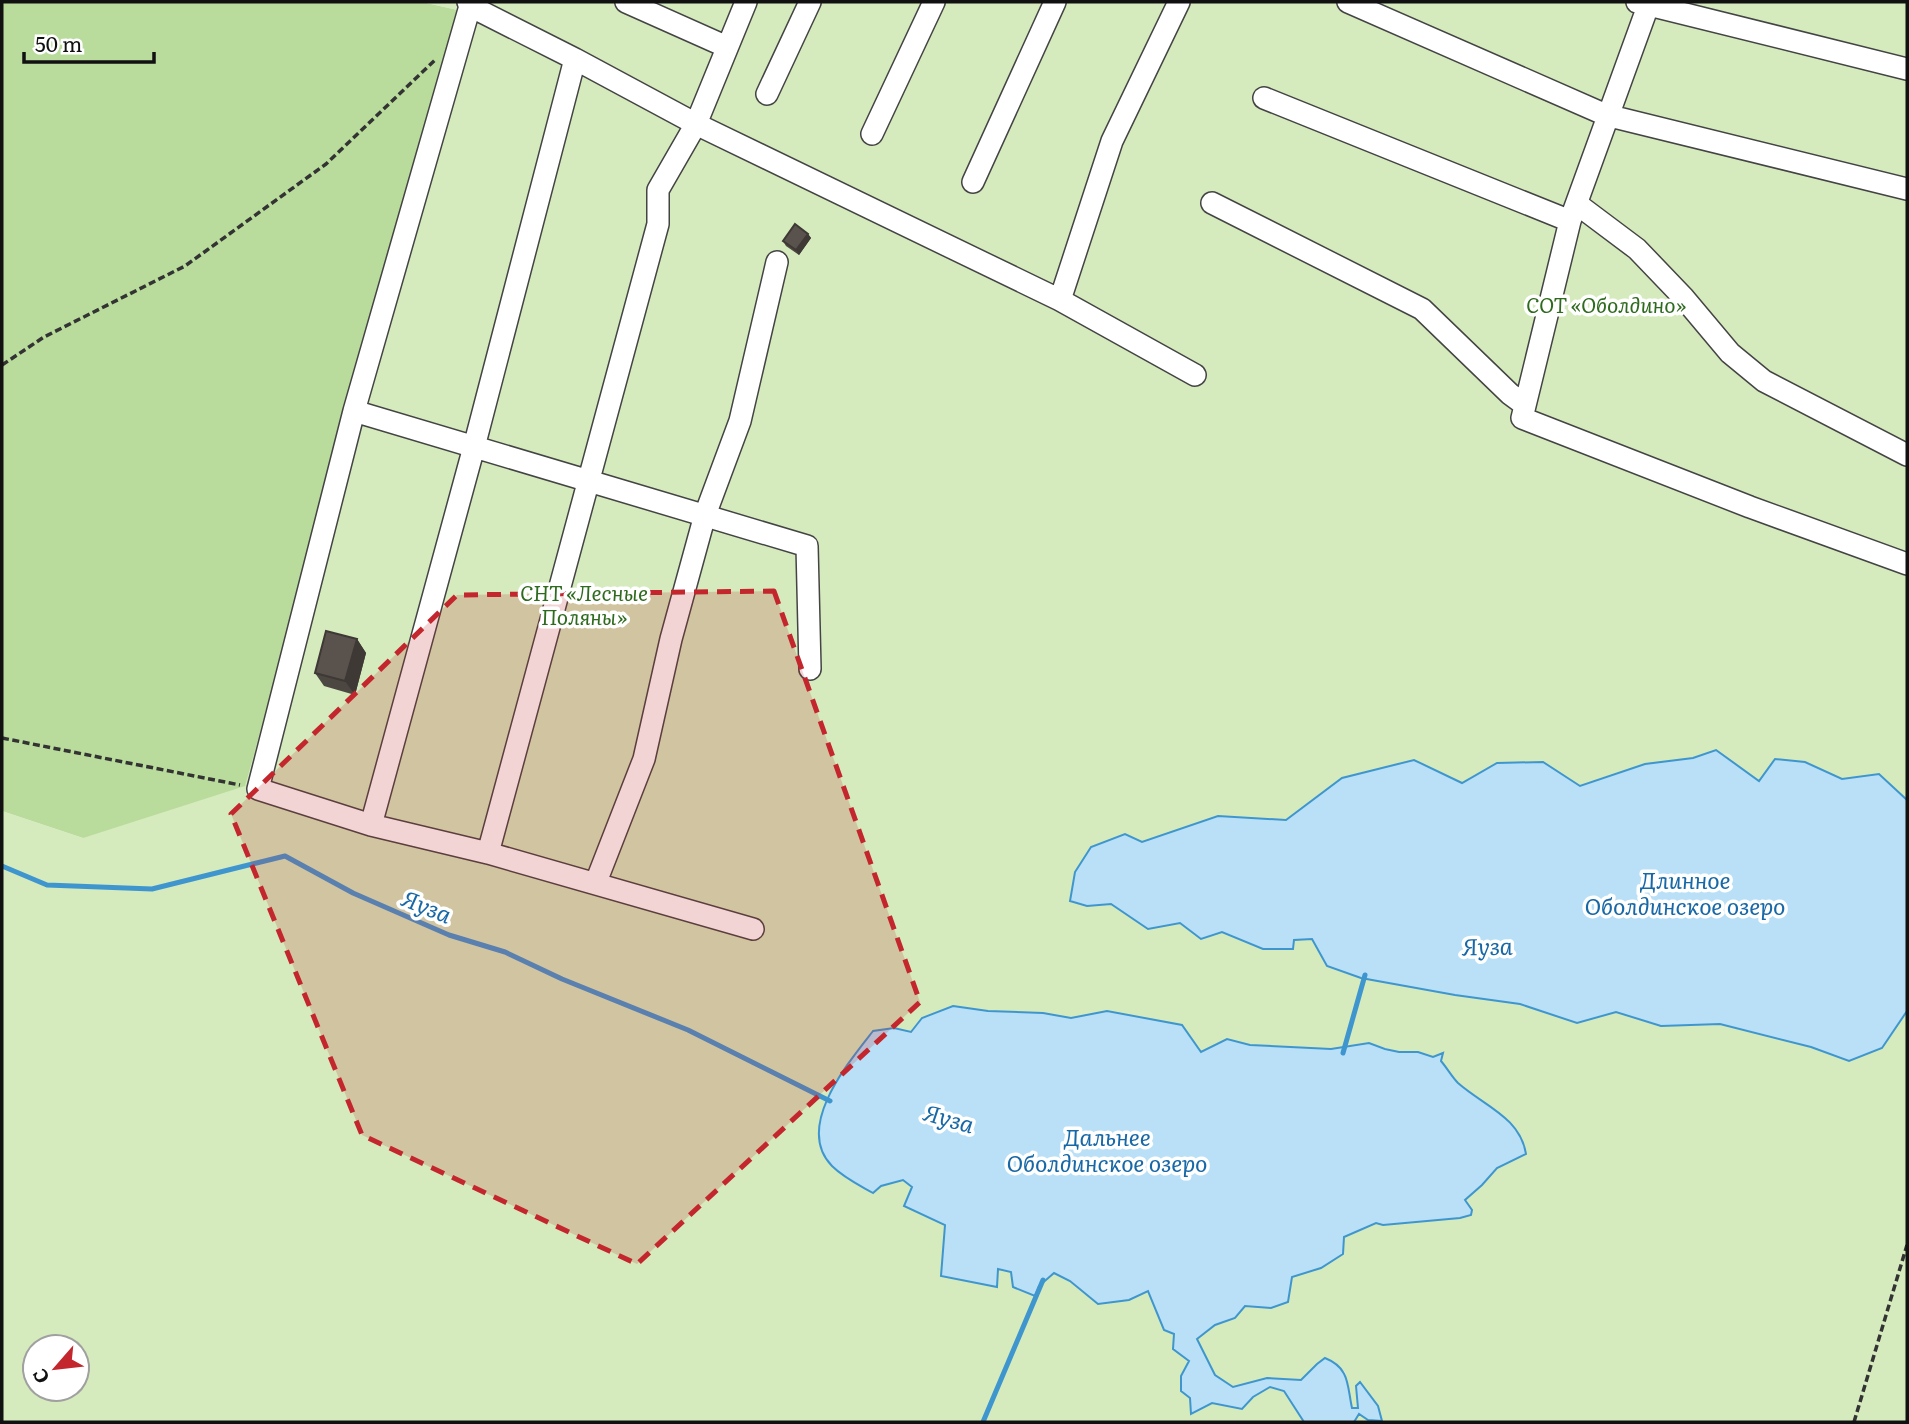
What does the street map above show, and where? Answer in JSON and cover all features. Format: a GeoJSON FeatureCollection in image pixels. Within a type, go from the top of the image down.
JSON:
{"type":"FeatureCollection","features":[{"type":"Feature","properties":{"kind":"lane"},"geometry":{"type":"LineString","coordinates":[[626,2],[727,47]]}},
{"type":"Feature","properties":{"kind":"lane"},"geometry":{"type":"LineString","coordinates":[[488,853],[659,224],[657,190],[696,124],[746,2]]}},
{"type":"Feature","properties":{"kind":"lane"},"geometry":{"type":"LineString","coordinates":[[766,94],[810,2]]}},
{"type":"Feature","properties":{"kind":"lane"},"geometry":{"type":"LineString","coordinates":[[872,134],[934,2]]}},
{"type":"Feature","properties":{"kind":"lane"},"geometry":{"type":"LineString","coordinates":[[973,182],[1055,2]]}},
{"type":"Feature","properties":{"kind":"lane"},"geometry":{"type":"LineString","coordinates":[[1060,300],[1112,141],[1178,2]]}},
{"type":"Feature","properties":{"kind":"lane"},"geometry":{"type":"LineString","coordinates":[[1348,2],[1606,115],[1907,189]]}},
{"type":"Feature","properties":{"kind":"lane"},"geometry":{"type":"LineString","coordinates":[[752,929],[596,882],[370,825],[258,789],[354,411],[469,4],[696,124],[1060,300],[1195,375]]}},
{"type":"Feature","properties":{"kind":"lane"},"geometry":{"type":"LineString","coordinates":[[1907,69],[1643,4],[1573,213],[1522,418],[1750,507],[1907,564]]}},
{"type":"Feature","properties":{"kind":"lane"},"geometry":{"type":"LineString","coordinates":[[370,825],[474,447],[575,59]]}},
{"type":"Feature","properties":{"kind":"lane"},"geometry":{"type":"LineString","coordinates":[[1264,98],[1573,213],[1637,249],[1683,296],[1730,353],[1763,381],[1907,455]]}},
{"type":"Feature","properties":{"kind":"lane"},"geometry":{"type":"LineString","coordinates":[[1212,203],[1422,309],[1510,394],[1525,405]]}},
{"type":"Feature","properties":{"kind":"lane"},"geometry":{"type":"LineString","coordinates":[[596,882],[644,759],[671,639],[705,515],[740,421],[777,262]]}},
{"type":"Feature","properties":{"kind":"lane"},"geometry":{"type":"LineString","coordinates":[[354,411],[807,545],[810,669]]}},
{"type":"Feature","properties":{"kind":"path"},"geometry":{"type":"LineString","coordinates":[[2,365],[44,337],[185,266],[326,164],[462,34]]}},
{"type":"Feature","properties":{"kind":"path"},"geometry":{"type":"LineString","coordinates":[[2,738],[258,789]]}},
{"type":"Feature","properties":{"kind":"path"},"geometry":{"type":"LineString","coordinates":[[1854,1422],[1907,1245]]}},
{"type":"Feature","properties":{"kind":"highlighted area"},"geometry":{"type":"Polygon","coordinates":[[[774,591],[920,1002],[637,1264],[362,1135],[231,814],[457,595],[774,591]]]}},
{"type":"Feature","properties":{"kind":"green space"},"geometry":{"type":"Polygon","coordinates":[[[2,2],[422,2],[462,11],[245,786],[83,838],[2,811],[2,2]]]}},
{"type":"Feature","properties":{"kind":"green space"},"geometry":{"type":"Polygon","coordinates":[[[422,2],[1907,2],[1907,800],[1879,774],[1842,779],[1805,762],[1775,759],[1760,781],[1716,750],[1693,758],[1645,764],[1580,786],[1543,762],[1497,763],[1462,783],[1414,760],[1342,778],[1286,820],[1218,816],[1142,842],[1087,906],[1110,904],[1148,929],[1180,923],[1201,939],[1222,932],[1263,949],[1294,940],[1312,939],[1327,966],[1361,978],[1520,1004],[1577,1023],[1616,1012],[1661,1026],[1720,1024],[1811,1047],[1849,1061],[1882,1048],[1907,1011],[1907,1422],[1354,1422],[1359,1413],[1368,1420],[1356,1386],[1358,1408],[1352,1409],[1345,1372],[1317,1364],[1301,1380],[1267,1378],[1233,1387],[1215,1375],[1197,1339],[1215,1325],[1235,1318],[1245,1306],[1271,1308],[1292,1277],[1321,1268],[1343,1254],[1343,1237],[1376,1223],[1383,1225],[1465,1200],[1497,1168],[1526,1154],[1483,1101],[1457,1083],[1441,1061],[1443,1054],[1433,1057],[1418,1052],[1399,1052],[1369,1043],[1331,1049],[1250,1045],[1227,1039],[1201,1052],[1107,1011],[1071,1018],[1043,1013],[988,1011],[953,1006],[922,1018],[911,1032],[893,1028],[872,1031],[825,1100],[881,1186],[903,1180],[913,1187],[905,1206],[945,1225],[942,1276],[997,1287],[997,1269],[1011,1272],[1039,1286],[1054,1273],[1070,1281],[1098,1304],[1129,1300],[1148,1291],[1164,1329],[1174,1334],[1190,1361],[1181,1376],[1212,1403],[1242,1409],[1253,1397],[1269,1387],[1284,1391],[1304,1422],[2,1422],[2,811],[83,838],[462,11],[422,2]]]}},
{"type":"Feature","properties":{"kind":"water","name":"Длинное Оболдинское озеро"},"geometry":{"type":"Polygon","coordinates":[[[1716,750],[1759,781],[1775,759],[1805,762],[1842,779],[1879,774],[1907,800],[1907,1011],[1882,1048],[1849,1061],[1811,1047],[1720,1024],[1661,1026],[1616,1012],[1577,1023],[1520,1004],[1361,978],[1327,966],[1312,939],[1294,940],[1293,949],[1263,949],[1222,932],[1201,939],[1180,923],[1148,929],[1111,904],[1087,906],[1070,901],[1075,872],[1091,847],[1125,834],[1142,842],[1218,816],[1286,820],[1342,778],[1414,760],[1462,783],[1497,763],[1543,762],[1580,786],[1645,764],[1693,758],[1716,750]]]}},
{"type":"Feature","properties":{"kind":"water","name":"Дальнее Оболдинское озеро"},"geometry":{"type":"Polygon","coordinates":[[[953,1006],[988,1011],[1043,1013],[1071,1018],[1107,1011],[1182,1025],[1201,1052],[1227,1039],[1250,1045],[1331,1049],[1369,1043],[1385,1049],[1418,1052],[1433,1057],[1443,1053],[1441,1061],[1456,1081],[1509,1121],[1522,1141],[1526,1154],[1497,1168],[1465,1200],[1472,1210],[1471,1215],[1383,1225],[1376,1223],[1344,1237],[1343,1254],[1321,1268],[1292,1277],[1288,1302],[1271,1308],[1245,1306],[1235,1318],[1215,1325],[1197,1339],[1215,1375],[1233,1387],[1267,1378],[1301,1380],[1325,1358],[1343,1372],[1352,1408],[1358,1408],[1356,1386],[1360,1382],[1378,1406],[1382,1421],[1368,1420],[1359,1414],[1354,1422],[1304,1422],[1284,1391],[1270,1387],[1253,1397],[1242,1409],[1212,1403],[1191,1414],[1190,1398],[1181,1391],[1181,1376],[1189,1361],[1173,1349],[1174,1334],[1164,1330],[1148,1291],[1129,1300],[1098,1304],[1070,1281],[1054,1273],[1039,1286],[1035,1296],[1013,1287],[1011,1272],[998,1269],[997,1287],[941,1276],[945,1225],[904,1206],[912,1187],[903,1180],[881,1186],[873,1193],[842,1174],[832,1166],[822,1150],[819,1133],[822,1115],[839,1077],[873,1031],[894,1028],[911,1032],[922,1018],[953,1006]]]}},
{"type":"Feature","properties":{"kind":"building"},"geometry":{"type":"Polygon","coordinates":[[[795,224],[808,234],[796,250],[783,241],[795,224]]]}},
{"type":"Feature","properties":{"kind":"building"},"geometry":{"type":"Polygon","coordinates":[[[326,631],[357,639],[345,681],[315,673],[326,631]]]}},
{"type":"Feature","properties":{"kind":"waterway","name":"Яуза"},"geometry":{"type":"LineString","coordinates":[[2,866],[47,885],[152,889],[285,856],[353,893],[449,935],[505,952],[562,979],[688,1030],[830,1101]]}},
{"type":"Feature","properties":{"kind":"waterway","name":"Яуза"},"geometry":{"type":"LineString","coordinates":[[1343,1053],[1365,975]]}},
{"type":"Feature","properties":{"kind":"waterway"},"geometry":{"type":"LineString","coordinates":[[983,1422],[1043,1280]]}},
{"type":"Feature","properties":{"kind":"park label","name":"СОТ «Оболдино»"},"geometry":{"type":"Point","coordinates":[1606,303]}},
{"type":"Feature","properties":{"kind":"park label","name":"СНТ «Лесные Поляны»"},"geometry":{"type":"Point","coordinates":[584,603]}}]}
